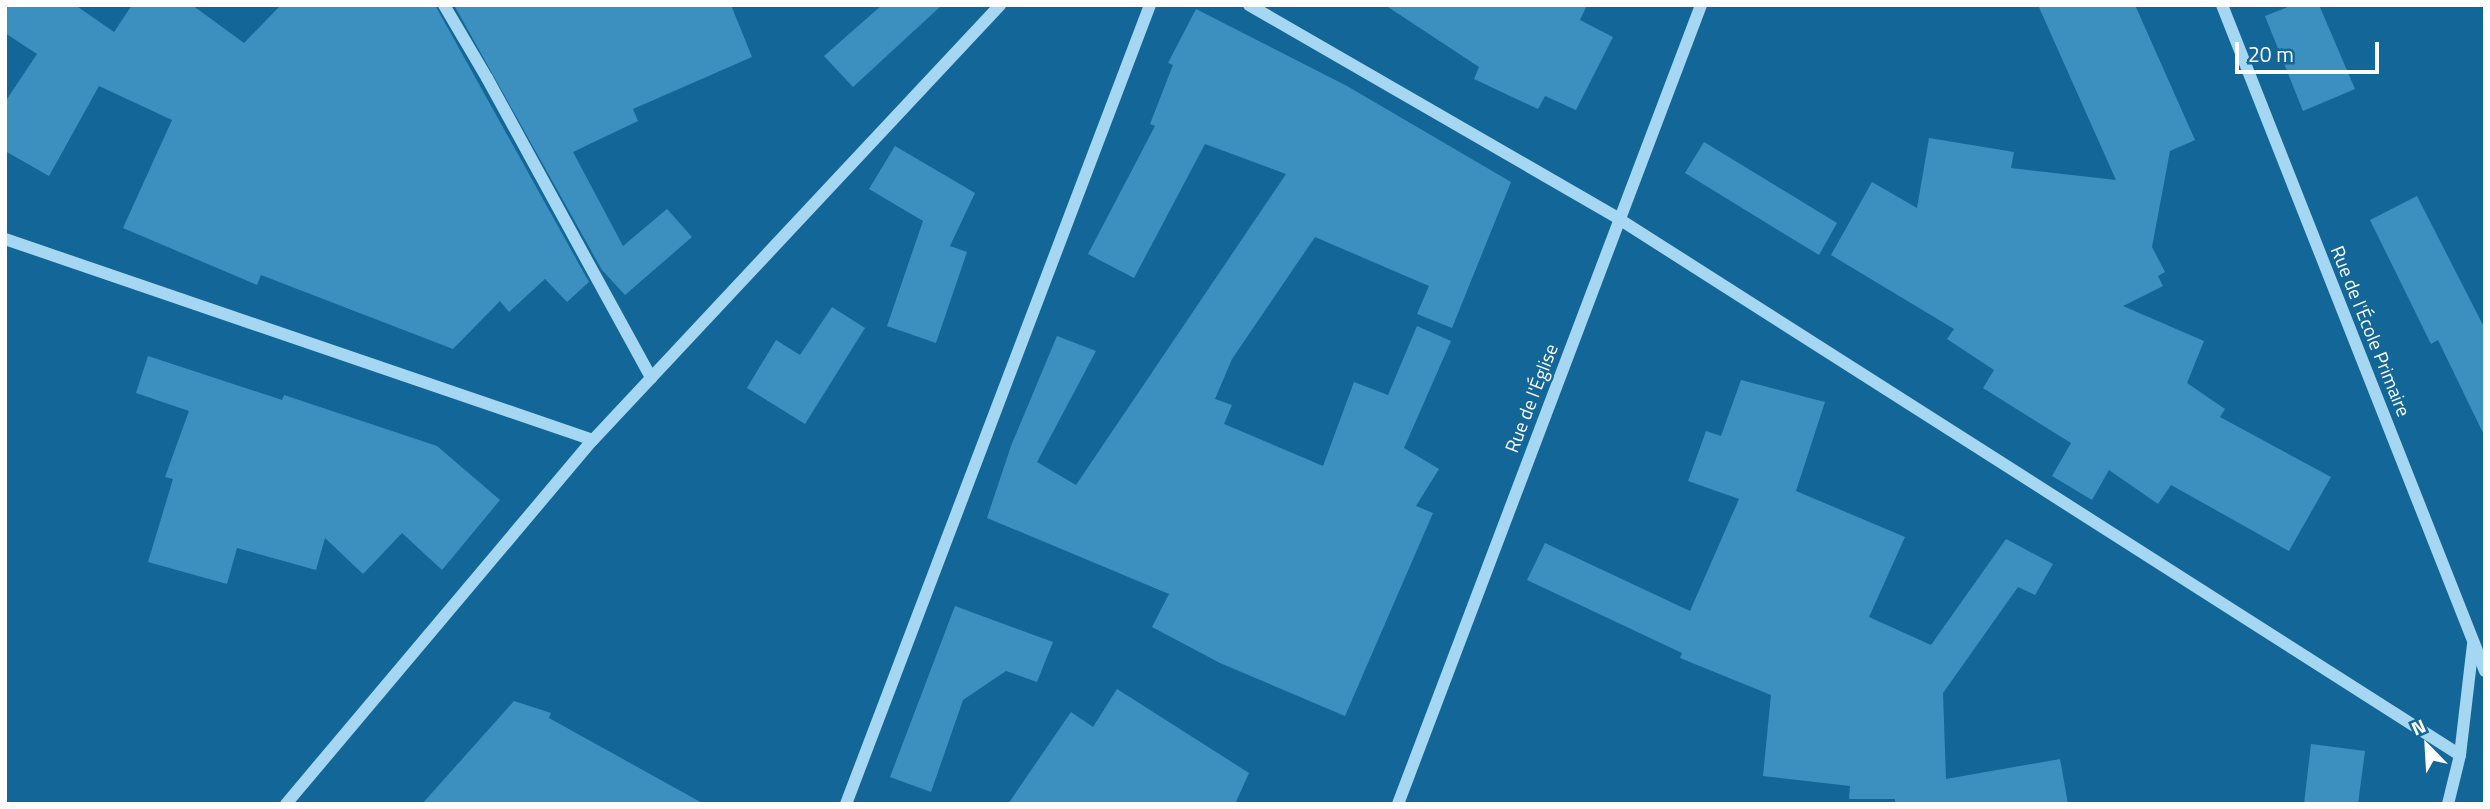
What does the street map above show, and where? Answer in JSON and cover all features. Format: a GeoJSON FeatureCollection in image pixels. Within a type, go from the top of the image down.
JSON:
{"type":"FeatureCollection","features":[{"type":"Feature","properties":{"kind":"street"},"geometry":{"type":"LineString","coordinates":[[444,5],[494,90],[651,378]]}},
{"type":"Feature","properties":{"kind":"street"},"geometry":{"type":"LineString","coordinates":[[286,804],[593,440],[1000,5]]}},
{"type":"Feature","properties":{"kind":"street"},"geometry":{"type":"LineString","coordinates":[[846,804],[1150,5]]}},
{"type":"Feature","properties":{"kind":"street"},"geometry":{"type":"LineString","coordinates":[[1249,5],[1619,219],[2460,755]]}},
{"type":"Feature","properties":{"kind":"street","name":"Rue de l'Église"},"geometry":{"type":"LineString","coordinates":[[1398,804],[1701,5]]}},
{"type":"Feature","properties":{"kind":"street","name":"Rue de l'École Primaire"},"geometry":{"type":"LineString","coordinates":[[2222,5],[2485,671]]}},
{"type":"Feature","properties":{"kind":"street"},"geometry":{"type":"LineString","coordinates":[[5,239],[593,440]]}},
{"type":"Feature","properties":{"kind":"street"},"geometry":{"type":"LineString","coordinates":[[2448,804],[2460,755],[2474,643]]}},
{"type":"Feature","properties":{"kind":"building"},"geometry":{"type":"Polygon","coordinates":[[[5,5],[75,5],[114,32],[132,5],[192,5],[244,43],[281,5],[435,5],[589,282],[567,302],[545,279],[509,312],[500,301],[453,349],[261,275],[257,285],[123,228],[172,120],[99,86],[49,176],[5,151],[5,102],[37,54],[5,33],[5,5]]]}},
{"type":"Feature","properties":{"kind":"building"},"geometry":{"type":"Polygon","coordinates":[[[454,5],[731,5],[752,57],[633,109],[638,121],[573,152],[623,246],[667,209],[692,237],[625,295],[602,270],[454,5]]]}},
{"type":"Feature","properties":{"kind":"building"},"geometry":{"type":"Polygon","coordinates":[[[882,5],[942,5],[853,87],[824,56],[882,5]]]}},
{"type":"Feature","properties":{"kind":"building"},"geometry":{"type":"Polygon","coordinates":[[[1385,5],[1587,5],[1580,20],[1613,37],[1576,110],[1545,96],[1538,109],[1474,79],[1479,67],[1385,5]]]}},
{"type":"Feature","properties":{"kind":"building"},"geometry":{"type":"Polygon","coordinates":[[[2038,5],[2135,5],[2195,140],[2170,151],[2152,247],[2165,272],[2158,276],[2163,286],[2123,306],[2204,341],[2187,383],[2225,409],[2220,417],[2331,477],[2289,551],[2171,485],[2158,504],[2109,470],[2092,500],[2052,476],[2071,443],[1983,388],[1994,370],[1947,339],[1954,329],[1831,255],[1872,182],[1917,208],[1929,138],[2014,152],[2011,168],[2116,180],[2038,5]]]}},
{"type":"Feature","properties":{"kind":"building"},"geometry":{"type":"Polygon","coordinates":[[[2293,5],[2319,5],[2355,89],[2303,111],[2265,16],[2293,5]]]}},
{"type":"Feature","properties":{"kind":"building"},"geometry":{"type":"Polygon","coordinates":[[[1196,9],[1347,86],[1511,182],[1452,328],[1417,314],[1429,286],[1315,237],[1232,359],[1215,399],[1232,405],[1224,424],[1323,466],[1354,382],[1388,395],[1417,326],[1451,341],[1404,448],[1439,469],[1416,506],[1433,513],[1345,716],[1220,663],[1152,627],[1169,594],[987,518],[1011,446],[1057,336],[1096,351],[1037,462],[1076,485],[1286,174],[1205,144],[1134,278],[1088,254],[1155,126],[1150,124],[1173,65],[1168,63],[1196,9]]]}},
{"type":"Feature","properties":{"kind":"building"},"geometry":{"type":"Polygon","coordinates":[[[1704,142],[1837,223],[1819,255],[1685,173],[1704,142]]]}},
{"type":"Feature","properties":{"kind":"building"},"geometry":{"type":"Polygon","coordinates":[[[895,146],[975,193],[950,246],[967,252],[936,343],[887,326],[923,221],[869,189],[895,146]]]}},
{"type":"Feature","properties":{"kind":"building"},"geometry":{"type":"Polygon","coordinates":[[[2417,196],[2485,329],[2485,437],[2438,340],[2431,344],[2370,220],[2417,196]]]}},
{"type":"Feature","properties":{"kind":"building"},"geometry":{"type":"Polygon","coordinates":[[[832,307],[865,328],[805,424],[747,388],[776,340],[800,355],[832,307]]]}},
{"type":"Feature","properties":{"kind":"building"},"geometry":{"type":"Polygon","coordinates":[[[148,356],[282,400],[284,395],[437,446],[500,500],[442,570],[402,533],[363,574],[325,538],[316,570],[237,548],[227,584],[148,562],[173,479],[165,477],[189,411],[136,393],[148,356]]]}},
{"type":"Feature","properties":{"kind":"building"},"geometry":{"type":"Polygon","coordinates":[[[1741,380],[1825,402],[1796,491],[1905,537],[1869,617],[1931,645],[2006,539],[2053,564],[2035,595],[2018,587],[1943,693],[1946,779],[2060,759],[2068,804],[1895,804],[1895,799],[1849,799],[1850,786],[1763,776],[1771,695],[1680,658],[1682,653],[1527,580],[1545,543],[1690,611],[1739,499],[1688,481],[1706,431],[1721,436],[1741,380]]]}},
{"type":"Feature","properties":{"kind":"building"},"geometry":{"type":"Polygon","coordinates":[[[955,606],[1053,642],[1037,682],[1006,671],[963,700],[931,792],[890,777],[955,606]]]}},
{"type":"Feature","properties":{"kind":"building"},"geometry":{"type":"Polygon","coordinates":[[[1117,689],[1249,773],[1235,804],[1008,804],[1071,712],[1093,727],[1117,689]]]}},
{"type":"Feature","properties":{"kind":"building"},"geometry":{"type":"Polygon","coordinates":[[[514,701],[551,713],[549,718],[704,804],[422,804],[514,701]]]}},
{"type":"Feature","properties":{"kind":"building"},"geometry":{"type":"Polygon","coordinates":[[[2311,744],[2365,751],[2358,804],[2304,804],[2311,744]]]}}]}
